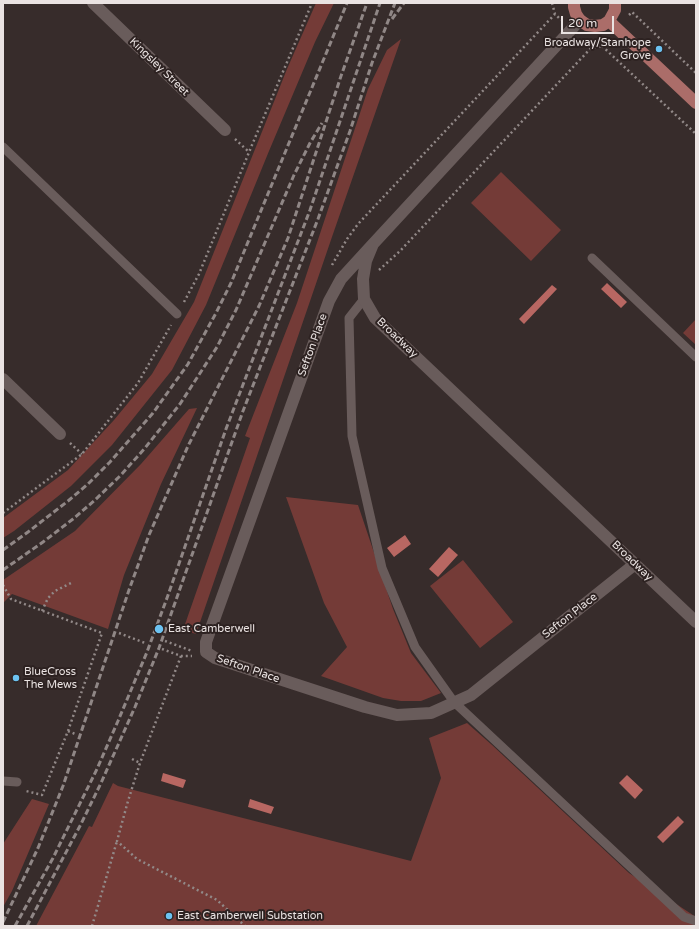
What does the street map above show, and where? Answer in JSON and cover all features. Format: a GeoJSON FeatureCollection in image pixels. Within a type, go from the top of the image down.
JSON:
{"type":"FeatureCollection","features":[{"type":"Feature","properties":{"kind":"main road"},"geometry":{"type":"LineString","coordinates":[[574,3],[576,14],[580,20],[587,25],[595,26],[603,25],[609,20],[615,10],[615,3]]}},
{"type":"Feature","properties":{"kind":"main road"},"geometry":{"type":"LineString","coordinates":[[609,20],[696,103]]}},
{"type":"Feature","properties":{"kind":"street","name":"Kingsley Street"},"geometry":{"type":"LineString","coordinates":[[93,3],[225,130]]}},
{"type":"Feature","properties":{"kind":"street","name":"Broadway"},"geometry":{"type":"LineString","coordinates":[[580,20],[373,244],[366,261],[362,279],[364,299],[375,318],[696,622]]}},
{"type":"Feature","properties":{"kind":"street","name":"Sefton Place"},"geometry":{"type":"LineString","coordinates":[[373,244],[341,279],[329,301],[209,635],[205,648],[206,652],[215,658],[365,707],[398,715],[430,712],[471,695],[635,564]]}},
{"type":"Feature","properties":{"kind":"street"},"geometry":{"type":"LineString","coordinates":[[3,379],[60,434]]}},
{"type":"Feature","properties":{"kind":"lane"},"geometry":{"type":"LineString","coordinates":[[3,147],[177,314]]}},
{"type":"Feature","properties":{"kind":"lane"},"geometry":{"type":"LineString","coordinates":[[592,258],[696,356]]}},
{"type":"Feature","properties":{"kind":"lane"},"geometry":{"type":"LineString","coordinates":[[364,299],[349,318],[352,436],[382,568],[415,648],[454,702],[684,917],[696,921]]}},
{"type":"Feature","properties":{"kind":"lane"},"geometry":{"type":"LineString","coordinates":[[3,781],[17,782]]}},
{"type":"Feature","properties":{"kind":"path"},"geometry":{"type":"LineString","coordinates":[[3,514],[82,454],[138,383],[200,274],[249,152],[312,3]]}},
{"type":"Feature","properties":{"kind":"path"},"geometry":{"type":"LineString","coordinates":[[552,3],[555,14]]}},
{"type":"Feature","properties":{"kind":"path"},"geometry":{"type":"LineString","coordinates":[[602,46],[696,134]]}},
{"type":"Feature","properties":{"kind":"path"},"geometry":{"type":"LineString","coordinates":[[363,287],[406,245],[591,48]]}},
{"type":"Feature","properties":{"kind":"path"},"geometry":{"type":"LineString","coordinates":[[225,130],[249,152]]}},
{"type":"Feature","properties":{"kind":"path"},"geometry":{"type":"LineString","coordinates":[[42,612],[48,598],[55,591],[70,583]]}},
{"type":"Feature","properties":{"kind":"path"},"geometry":{"type":"LineString","coordinates":[[3,585],[11,599],[42,612],[102,633],[68,731],[42,795],[26,791],[17,782]]}},
{"type":"Feature","properties":{"kind":"path"},"geometry":{"type":"LineString","coordinates":[[119,633],[145,643]]}},
{"type":"Feature","properties":{"kind":"path"},"geometry":{"type":"LineString","coordinates":[[165,641],[192,651]]}},
{"type":"Feature","properties":{"kind":"path"},"geometry":{"type":"LineString","coordinates":[[92,926],[140,763],[181,656],[162,649]]}},
{"type":"Feature","properties":{"kind":"path"},"geometry":{"type":"LineString","coordinates":[[68,731],[75,734]]}},
{"type":"Feature","properties":{"kind":"path"},"geometry":{"type":"LineString","coordinates":[[132,759],[140,763]]}},
{"type":"Feature","properties":{"kind":"path"},"geometry":{"type":"LineString","coordinates":[[117,841],[137,859],[217,900],[245,926]]}},
{"type":"Feature","properties":{"kind":"shaded area"},"geometry":{"type":"Polygon","coordinates":[[[316,3],[334,3],[315,42],[206,305],[172,370],[112,445],[71,486],[3,538],[3,518],[68,470],[114,420],[152,374],[194,302],[287,69],[316,3]]]}},
{"type":"Feature","properties":{"kind":"shaded area"},"geometry":{"type":"Polygon","coordinates":[[[401,39],[196,634],[183,630],[250,438],[245,436],[297,303],[368,89],[387,50],[401,39]]]}},
{"type":"Feature","properties":{"kind":"shaded area"},"geometry":{"type":"Polygon","coordinates":[[[501,172],[561,230],[531,261],[471,203],[501,172]]]}},
{"type":"Feature","properties":{"kind":"shaded area"},"geometry":{"type":"Polygon","coordinates":[[[607,283],[627,302],[621,308],[601,289],[607,283]]]}},
{"type":"Feature","properties":{"kind":"shaded area"},"geometry":{"type":"Polygon","coordinates":[[[552,285],[557,289],[524,324],[519,319],[552,285]]]}},
{"type":"Feature","properties":{"kind":"shaded area"},"geometry":{"type":"Polygon","coordinates":[[[696,319],[696,345],[683,333],[696,319]]]}},
{"type":"Feature","properties":{"kind":"shaded area"},"geometry":{"type":"Polygon","coordinates":[[[197,408],[161,484],[124,575],[108,629],[12,594],[3,603],[3,580],[75,531],[141,464],[189,409],[197,408]]]}},
{"type":"Feature","properties":{"kind":"shaded area"},"geometry":{"type":"Polygon","coordinates":[[[286,497],[358,505],[393,609],[411,653],[441,693],[421,701],[401,701],[383,698],[321,676],[347,647],[324,603],[286,497]]]}},
{"type":"Feature","properties":{"kind":"shaded area"},"geometry":{"type":"Polygon","coordinates":[[[405,535],[411,544],[394,557],[387,548],[405,535]]]}},
{"type":"Feature","properties":{"kind":"shaded area"},"geometry":{"type":"Polygon","coordinates":[[[449,547],[458,555],[438,577],[429,569],[449,547]]]}},
{"type":"Feature","properties":{"kind":"shaded area"},"geometry":{"type":"Polygon","coordinates":[[[463,560],[513,622],[480,648],[430,586],[463,560]]]}},
{"type":"Feature","properties":{"kind":"shaded area"},"geometry":{"type":"Polygon","coordinates":[[[467,723],[629,873],[696,917],[696,926],[36,926],[89,826],[92,827],[113,783],[118,786],[411,861],[441,778],[429,738],[467,723]]]}},
{"type":"Feature","properties":{"kind":"shaded area"},"geometry":{"type":"Polygon","coordinates":[[[163,773],[186,780],[183,788],[161,781],[163,773]]]}},
{"type":"Feature","properties":{"kind":"shaded area"},"geometry":{"type":"Polygon","coordinates":[[[627,775],[643,790],[635,799],[619,783],[627,775]]]}},
{"type":"Feature","properties":{"kind":"shaded area"},"geometry":{"type":"Polygon","coordinates":[[[32,799],[49,804],[12,891],[3,907],[3,844],[32,799]]]}},
{"type":"Feature","properties":{"kind":"shaded area"},"geometry":{"type":"Polygon","coordinates":[[[250,799],[274,807],[271,814],[248,807],[250,799]]]}},
{"type":"Feature","properties":{"kind":"shaded area"},"geometry":{"type":"Polygon","coordinates":[[[678,816],[684,822],[663,843],[657,837],[678,816]]]}},
{"type":"Feature","properties":{"kind":"railway"},"geometry":{"type":"LineString","coordinates":[[3,550],[68,501],[110,462],[153,413],[188,364],[231,283],[347,3]]}},
{"type":"Feature","properties":{"kind":"railway"},"geometry":{"type":"LineString","coordinates":[[3,922],[38,848],[63,786],[149,535],[188,446],[259,306],[288,238],[341,76],[367,3]]}},
{"type":"Feature","properties":{"kind":"railway"},"geometry":{"type":"LineString","coordinates":[[15,926],[53,858],[97,769],[147,652],[226,429],[310,210],[380,3]]}},
{"type":"Feature","properties":{"kind":"railway"},"geometry":{"type":"LineString","coordinates":[[27,926],[101,783],[135,707],[159,648],[243,411],[318,219],[350,131],[372,63],[395,3]]}},
{"type":"Feature","properties":{"kind":"railway"},"geometry":{"type":"LineString","coordinates":[[392,19],[404,3]]}},
{"type":"Feature","properties":{"kind":"railway"},"geometry":{"type":"LineString","coordinates":[[3,570],[43,542],[95,500],[121,475],[145,448],[180,404],[217,347],[236,310],[294,175],[322,123]]}},
{"type":"Feature","properties":{"kind":"place","name":"Broadway/Stanhope Grove"},"geometry":{"type":"Point","coordinates":[659,49]}},
{"type":"Feature","properties":{"kind":"place","name":"East Camberwell"},"geometry":{"type":"Point","coordinates":[159,629]}},
{"type":"Feature","properties":{"kind":"place","name":"BlueCross The Mews"},"geometry":{"type":"Point","coordinates":[16,678]}},
{"type":"Feature","properties":{"kind":"place","name":"East Camberwell Substation"},"geometry":{"type":"Point","coordinates":[169,916]}}]}
